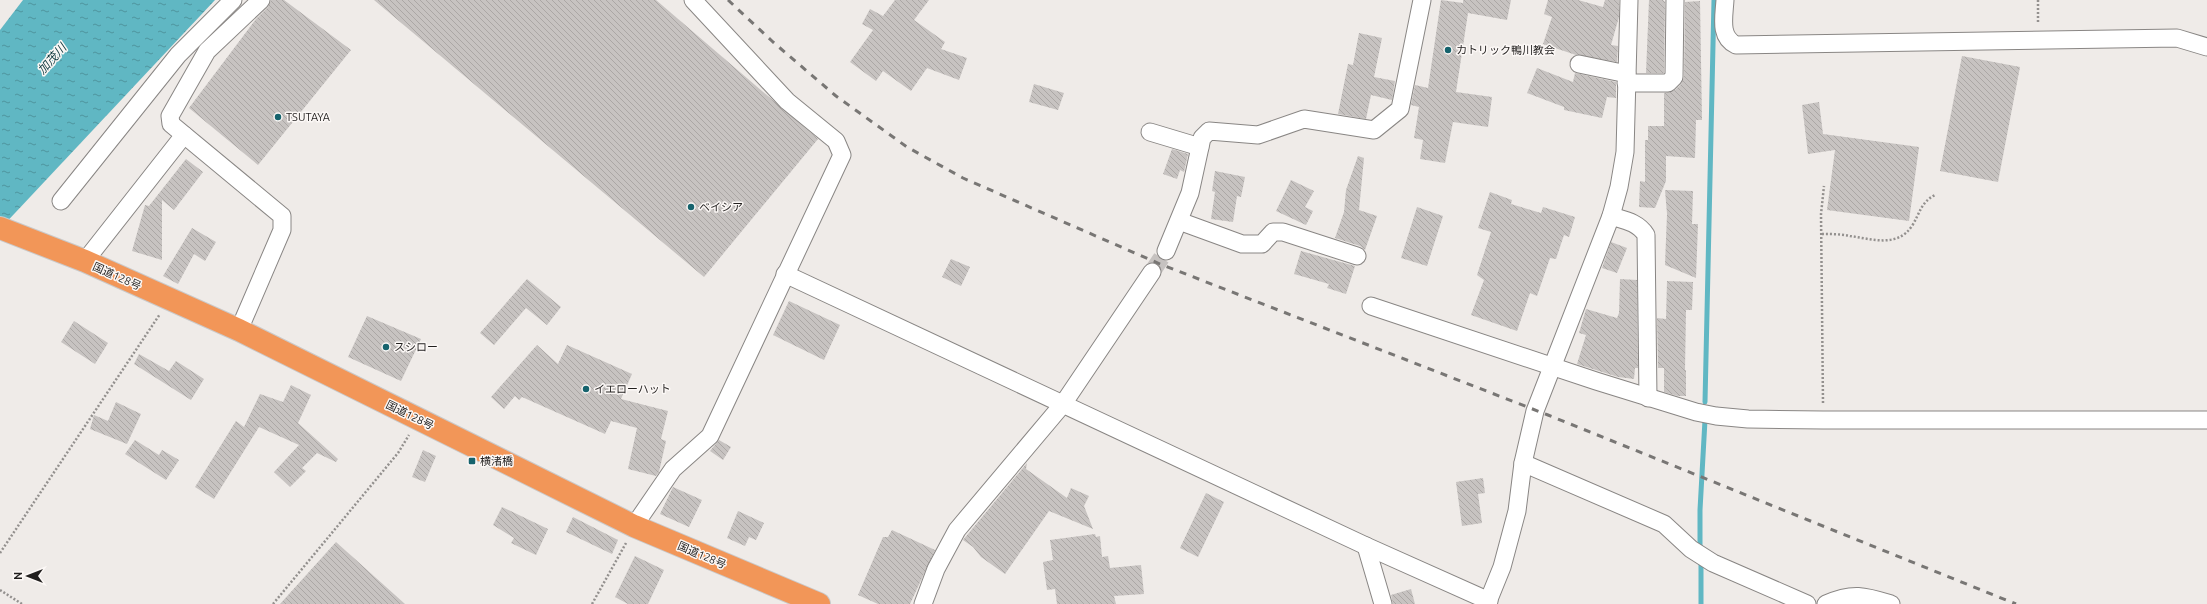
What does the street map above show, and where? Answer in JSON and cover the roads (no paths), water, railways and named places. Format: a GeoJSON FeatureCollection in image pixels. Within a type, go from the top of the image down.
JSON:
{"type":"FeatureCollection","features":[{"type":"Feature","properties":{"kind":"highway","name":"国道128号"},"geometry":{"type":"LineString","coordinates":[[3,229],[85,262],[238,330],[634,526],[819,604]]}},
{"type":"Feature","properties":{"kind":"street"},"geometry":{"type":"LineString","coordinates":[[61,201],[178,55],[233,0]]}},
{"type":"Feature","properties":{"kind":"street"},"geometry":{"type":"LineString","coordinates":[[238,330],[282,230],[282,216],[171,124],[170,116],[207,51],[261,0]]}},
{"type":"Feature","properties":{"kind":"street"},"geometry":{"type":"LineString","coordinates":[[634,526],[672,468],[710,436],[842,155],[836,141],[787,101],[693,0]]}},
{"type":"Feature","properties":{"kind":"street"},"geometry":{"type":"LineString","coordinates":[[1166,251],[1180,221],[1190,193],[1202,138],[1209,131],[1258,135],[1304,119],[1374,130],[1400,109],[1422,0]]}},
{"type":"Feature","properties":{"kind":"street"},"geometry":{"type":"LineString","coordinates":[[785,274],[1488,602],[1502,567],[1517,511],[1523,463],[1535,411],[1611,216],[1619,188],[1625,152],[1628,0]]}},
{"type":"Feature","properties":{"kind":"street"},"geometry":{"type":"LineString","coordinates":[[1579,64],[1626,78],[1668,83],[1674,77],[1675,0]]}},
{"type":"Feature","properties":{"kind":"street"},"geometry":{"type":"LineString","coordinates":[[1725,0],[1724,33],[1729,42],[1736,45],[2177,38],[2207,47]]}},
{"type":"Feature","properties":{"kind":"street"},"geometry":{"type":"LineString","coordinates":[[1150,132],[1200,146]]}},
{"type":"Feature","properties":{"kind":"street"},"geometry":{"type":"LineString","coordinates":[[85,262],[184,135]]}},
{"type":"Feature","properties":{"kind":"street"},"geometry":{"type":"LineString","coordinates":[[1611,216],[1636,224],[1642,228],[1646,235],[1648,398]]}},
{"type":"Feature","properties":{"kind":"street"},"geometry":{"type":"LineString","coordinates":[[1180,221],[1242,244],[1262,244],[1273,232],[1283,232],[1357,256]]}},
{"type":"Feature","properties":{"kind":"street"},"geometry":{"type":"LineString","coordinates":[[923,604],[936,568],[957,530],[1063,404],[1152,272]]}},
{"type":"Feature","properties":{"kind":"street"},"geometry":{"type":"LineString","coordinates":[[1371,306],[1648,398],[1696,412],[1716,416],[1748,419],[1823,420],[2207,420]]}},
{"type":"Feature","properties":{"kind":"street"},"geometry":{"type":"LineString","coordinates":[[1523,463],[1664,524],[1691,549],[1713,563],[1807,604]]}},
{"type":"Feature","properties":{"kind":"street"},"geometry":{"type":"LineString","coordinates":[[1366,546],[1383,604]]}},
{"type":"Feature","properties":{"kind":"street"},"geometry":{"type":"LineString","coordinates":[[1826,604],[1840,598],[1853,595],[1867,596],[1891,604]]}},
{"type":"Feature","properties":{"kind":"water","name":"加茂川"},"geometry":{"type":"Polygon","coordinates":[[[23,0],[215,0],[0,229],[0,30],[23,0]]]}},
{"type":"Feature","properties":{"kind":"waterway"},"geometry":{"type":"LineString","coordinates":[[1705,402],[1714,0]]}},
{"type":"Feature","properties":{"kind":"waterway"},"geometry":{"type":"LineString","coordinates":[[1700,551],[1700,510],[1705,420]]}},
{"type":"Feature","properties":{"kind":"waterway"},"geometry":{"type":"LineString","coordinates":[[1701,559],[1701,604]]}},
{"type":"Feature","properties":{"kind":"tunnel"},"geometry":{"type":"LineString","coordinates":[[1152,272],[1166,251]]}},
{"type":"Feature","properties":{"kind":"railway"},"geometry":{"type":"LineString","coordinates":[[728,0],[773,42],[836,96],[907,147],[963,178],[1160,264],[1548,415],[2016,604]]}},
{"type":"Feature","properties":{"kind":"place","name":"カトリック鴨川教会"},"geometry":{"type":"Point","coordinates":[1448,50]}},
{"type":"Feature","properties":{"kind":"place","name":"TSUTAYA"},"geometry":{"type":"Point","coordinates":[278,117]}},
{"type":"Feature","properties":{"kind":"place","name":"ベイシア"},"geometry":{"type":"Point","coordinates":[691,207]}},
{"type":"Feature","properties":{"kind":"place","name":"スシロー"},"geometry":{"type":"Point","coordinates":[386,347]}},
{"type":"Feature","properties":{"kind":"place","name":"イエローハット"},"geometry":{"type":"Point","coordinates":[586,389]}},
{"type":"Feature","properties":{"kind":"place","name":"横渚橋"},"geometry":{"type":"Point","coordinates":[472,461]}}]}
